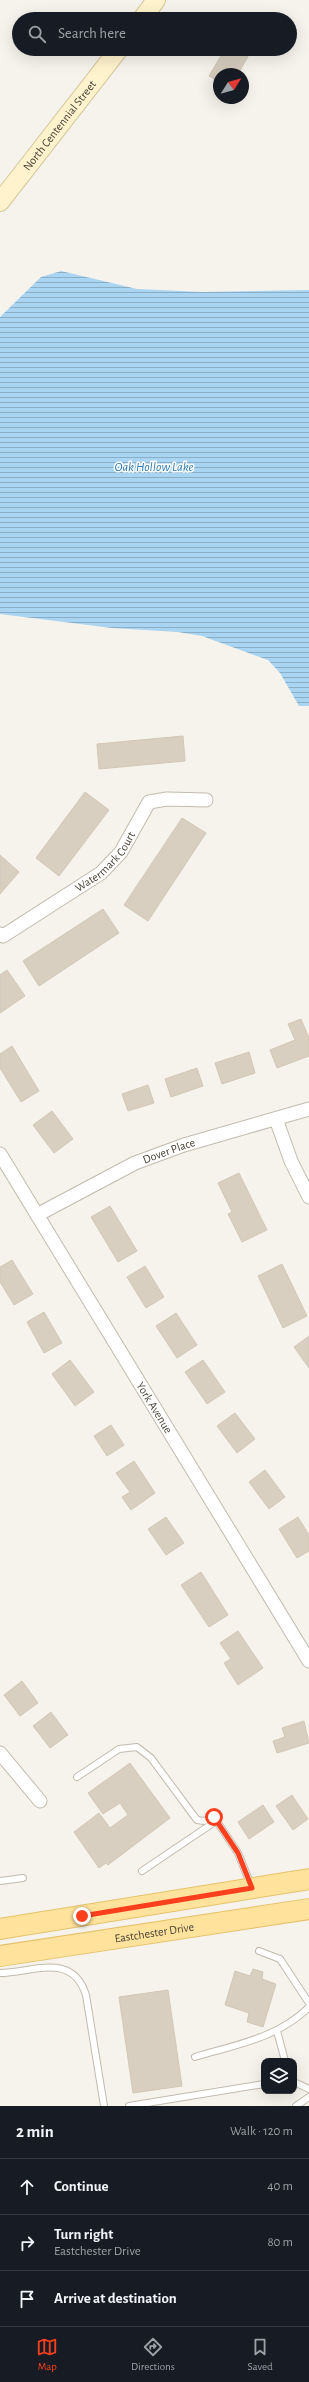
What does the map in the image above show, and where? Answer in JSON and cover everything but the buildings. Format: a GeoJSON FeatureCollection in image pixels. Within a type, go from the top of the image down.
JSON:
{"type":"FeatureCollection","features":[{"type":"Feature","properties":{"kind":"main road"},"geometry":{"type":"LineString","coordinates":[[0,1929],[309,1879]]}},
{"type":"Feature","properties":{"kind":"main road","name":"Eastchester Drive"},"geometry":{"type":"LineString","coordinates":[[0,1956],[309,1909]]}},
{"type":"Feature","properties":{"kind":"street"},"geometry":{"type":"LineString","coordinates":[[147,12],[156,0]]}},
{"type":"Feature","properties":{"kind":"street","name":"North Centennial Street"},"geometry":{"type":"LineString","coordinates":[[0,202],[114,56]]}},
{"type":"Feature","properties":{"kind":"street","name":"Watermark Court"},"geometry":{"type":"LineString","coordinates":[[0,934],[3,936],[101,873],[121,852],[149,802],[167,799],[206,800]]}},
{"type":"Feature","properties":{"kind":"street","name":"Dover Place"},"geometry":{"type":"LineString","coordinates":[[37,1215],[135,1163],[184,1145],[309,1109]]}},
{"type":"Feature","properties":{"kind":"street"},"geometry":{"type":"LineString","coordinates":[[276,1119],[291,1161],[309,1197]]}},
{"type":"Feature","properties":{"kind":"street","name":"York Avenue"},"geometry":{"type":"LineString","coordinates":[[0,1154],[309,1661]]}},
{"type":"Feature","properties":{"kind":"street"},"geometry":{"type":"LineString","coordinates":[[0,1753],[40,1801]]}},
{"type":"Feature","properties":{"kind":"lane"},"geometry":{"type":"LineString","coordinates":[[78,1777],[119,1749],[137,1747],[151,1758],[197,1820],[204,1821],[214,1817],[244,1865],[252,1888]]}},
{"type":"Feature","properties":{"kind":"lane"},"geometry":{"type":"LineString","coordinates":[[142,1871],[216,1821]]}},
{"type":"Feature","properties":{"kind":"lane"},"geometry":{"type":"LineString","coordinates":[[0,1881],[23,1878]]}},
{"type":"Feature","properties":{"kind":"lane"},"geometry":{"type":"LineString","coordinates":[[259,1951],[280,1959],[309,2003]]}},
{"type":"Feature","properties":{"kind":"lane"},"geometry":{"type":"LineString","coordinates":[[0,1973],[56,1967],[69,1971],[84,1988],[104,2106]]}},
{"type":"Feature","properties":{"kind":"lane"},"geometry":{"type":"LineString","coordinates":[[195,2057],[271,2035],[301,2015],[309,2007]]}},
{"type":"Feature","properties":{"kind":"lane"},"geometry":{"type":"LineString","coordinates":[[277,2031],[284,2058]]}},
{"type":"Feature","properties":{"kind":"lane"},"geometry":{"type":"LineString","coordinates":[[297,2083],[309,2089]]}},
{"type":"Feature","properties":{"kind":"lane"},"geometry":{"type":"LineString","coordinates":[[129,2106],[261,2084]]}},
{"type":"Feature","properties":{"kind":"lane"},"geometry":{"type":"LineString","coordinates":[[296,2106],[309,2097]]}},
{"type":"Feature","properties":{"kind":"water","name":"Oak Hollow Lake"},"geometry":{"type":"Polygon","coordinates":[[[61,271],[137,289],[202,292],[309,290],[309,706],[299,706],[280,673],[268,660],[202,636],[178,632],[112,628],[0,614],[0,317],[41,277],[61,271]]]}},
{"type":"Feature","properties":{"kind":"route"},"geometry":{"type":"LineString","coordinates":[[82,1916],[252,1888],[238,1853],[214,1817]]}}]}
